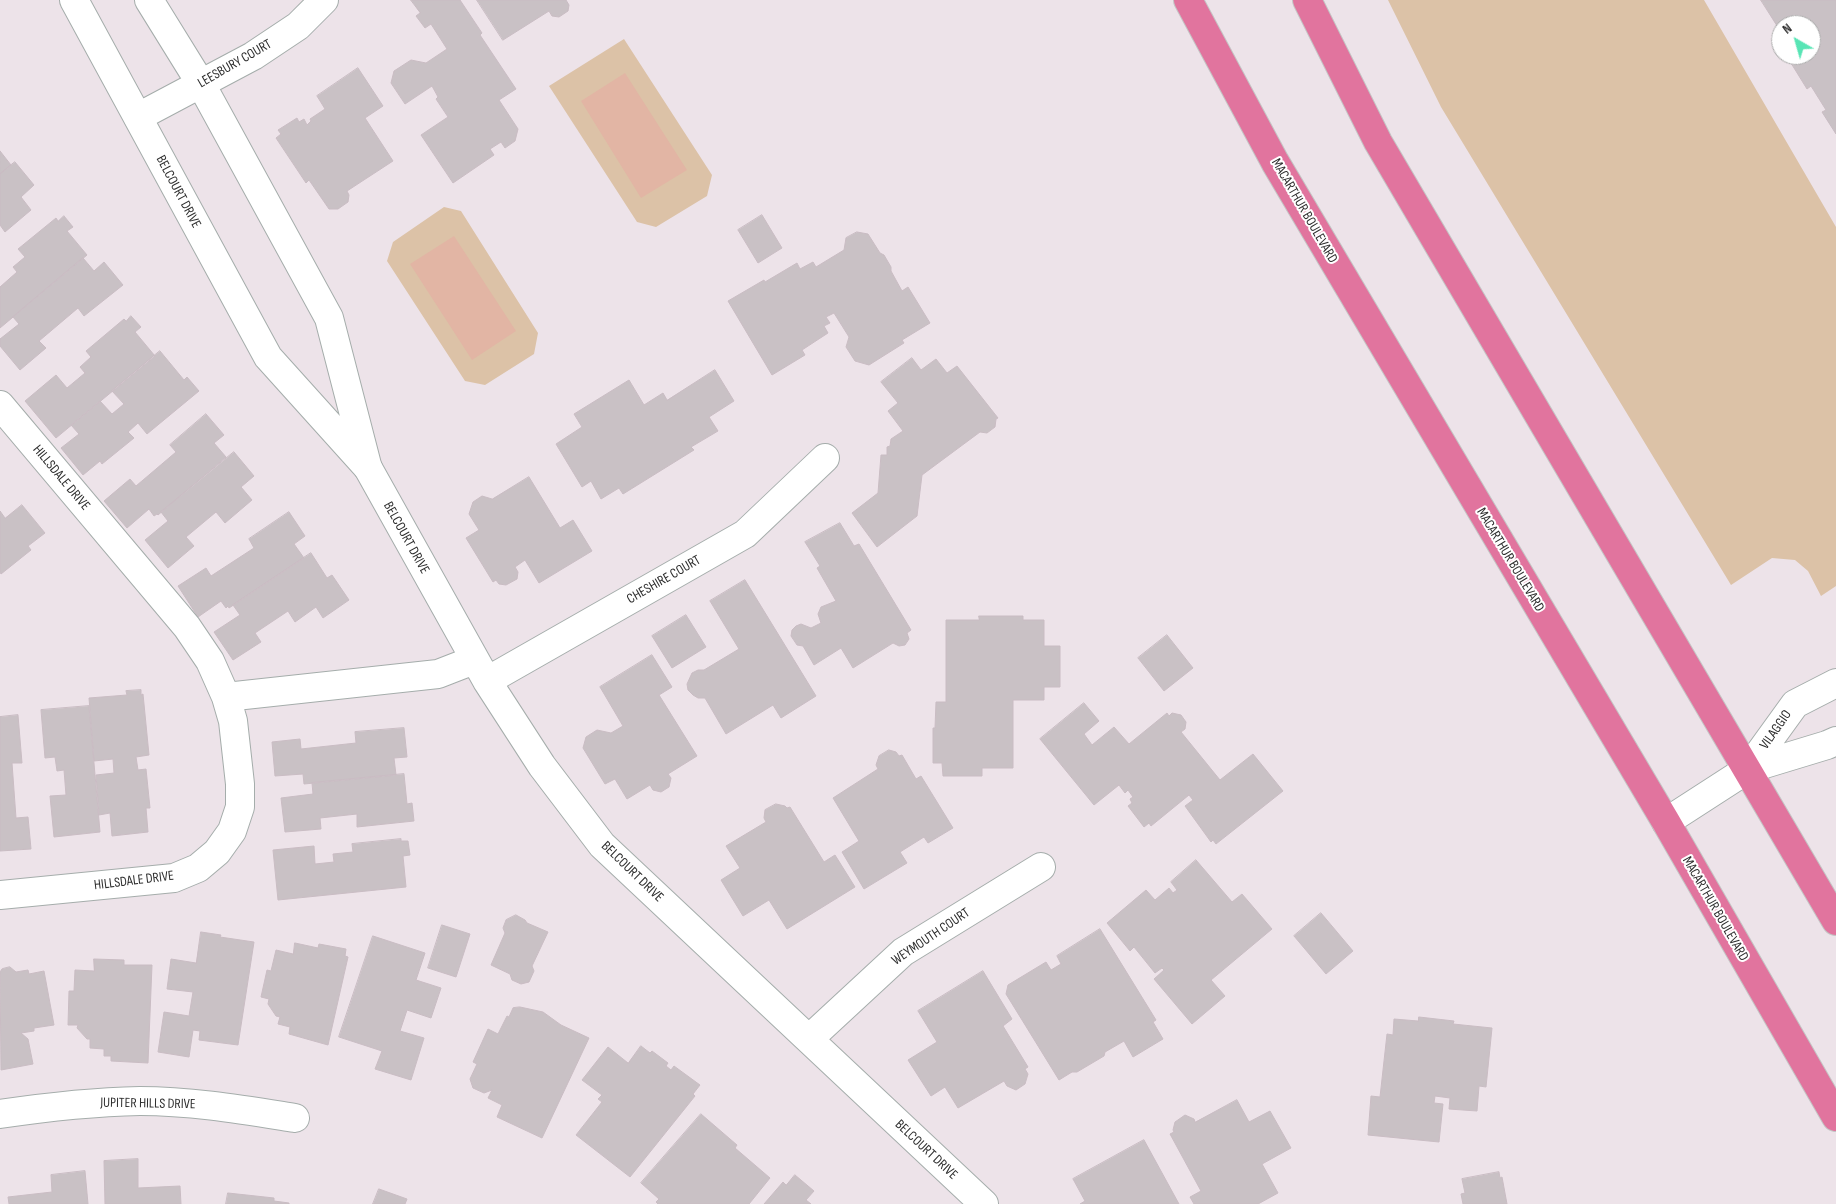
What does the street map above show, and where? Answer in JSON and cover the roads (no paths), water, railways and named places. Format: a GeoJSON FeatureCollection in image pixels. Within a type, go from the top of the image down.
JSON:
{"type":"FeatureCollection","features":[{"type":"Feature","properties":{"kind":"main road","name":"MACARTHUR BOULEVARD"},"geometry":{"type":"LineString","coordinates":[[1188,0],[1275,162],[1666,822],[1836,1117]]}},
{"type":"Feature","properties":{"kind":"main road"},"geometry":{"type":"LineString","coordinates":[[1308,0],[1378,142],[1836,921]]}},
{"type":"Feature","properties":{"kind":"street","name":"BELCOURT DRIVE"},"geometry":{"type":"LineString","coordinates":[[74,0],[268,357],[368,468],[481,670],[542,766],[602,845],[984,1204]]}},
{"type":"Feature","properties":{"kind":"street","name":"BELCOURT DRIVE"},"geometry":{"type":"LineString","coordinates":[[149,0],[201,84],[329,318],[368,468]]}},
{"type":"Feature","properties":{"kind":"street","name":"LEESBURY COURT"},"geometry":{"type":"LineString","coordinates":[[138,118],[253,56],[298,26],[324,0]]}},
{"type":"Feature","properties":{"kind":"street","name":"HILLSDALE DRIVE"},"geometry":{"type":"LineString","coordinates":[[0,405],[187,627],[210,661],[226,697],[233,721],[240,784],[240,807],[232,831],[217,852],[198,868],[174,878],[0,895]]}},
{"type":"Feature","properties":{"kind":"street","name":"CHESHIRE COURT"},"geometry":{"type":"LineString","coordinates":[[481,670],[745,534],[825,458]]}},
{"type":"Feature","properties":{"kind":"street"},"geometry":{"type":"LineString","coordinates":[[226,697],[481,670]]}},
{"type":"Feature","properties":{"kind":"street","name":"VILAGGIO"},"geometry":{"type":"LineString","coordinates":[[1748,769],[1795,704],[1836,683]]}},
{"type":"Feature","properties":{"kind":"street","name":"VILAGGIO"},"geometry":{"type":"LineString","coordinates":[[1666,822],[1748,769],[1836,741]]}},
{"type":"Feature","properties":{"kind":"street","name":"WEYMOUTH COURT"},"geometry":{"type":"LineString","coordinates":[[809,1039],[903,952],[1041,867]]}},
{"type":"Feature","properties":{"kind":"street","name":"JUPITER HILLS DRIVE"},"geometry":{"type":"LineString","coordinates":[[0,1114],[56,1105],[142,1101],[218,1106],[295,1118]]}}]}
